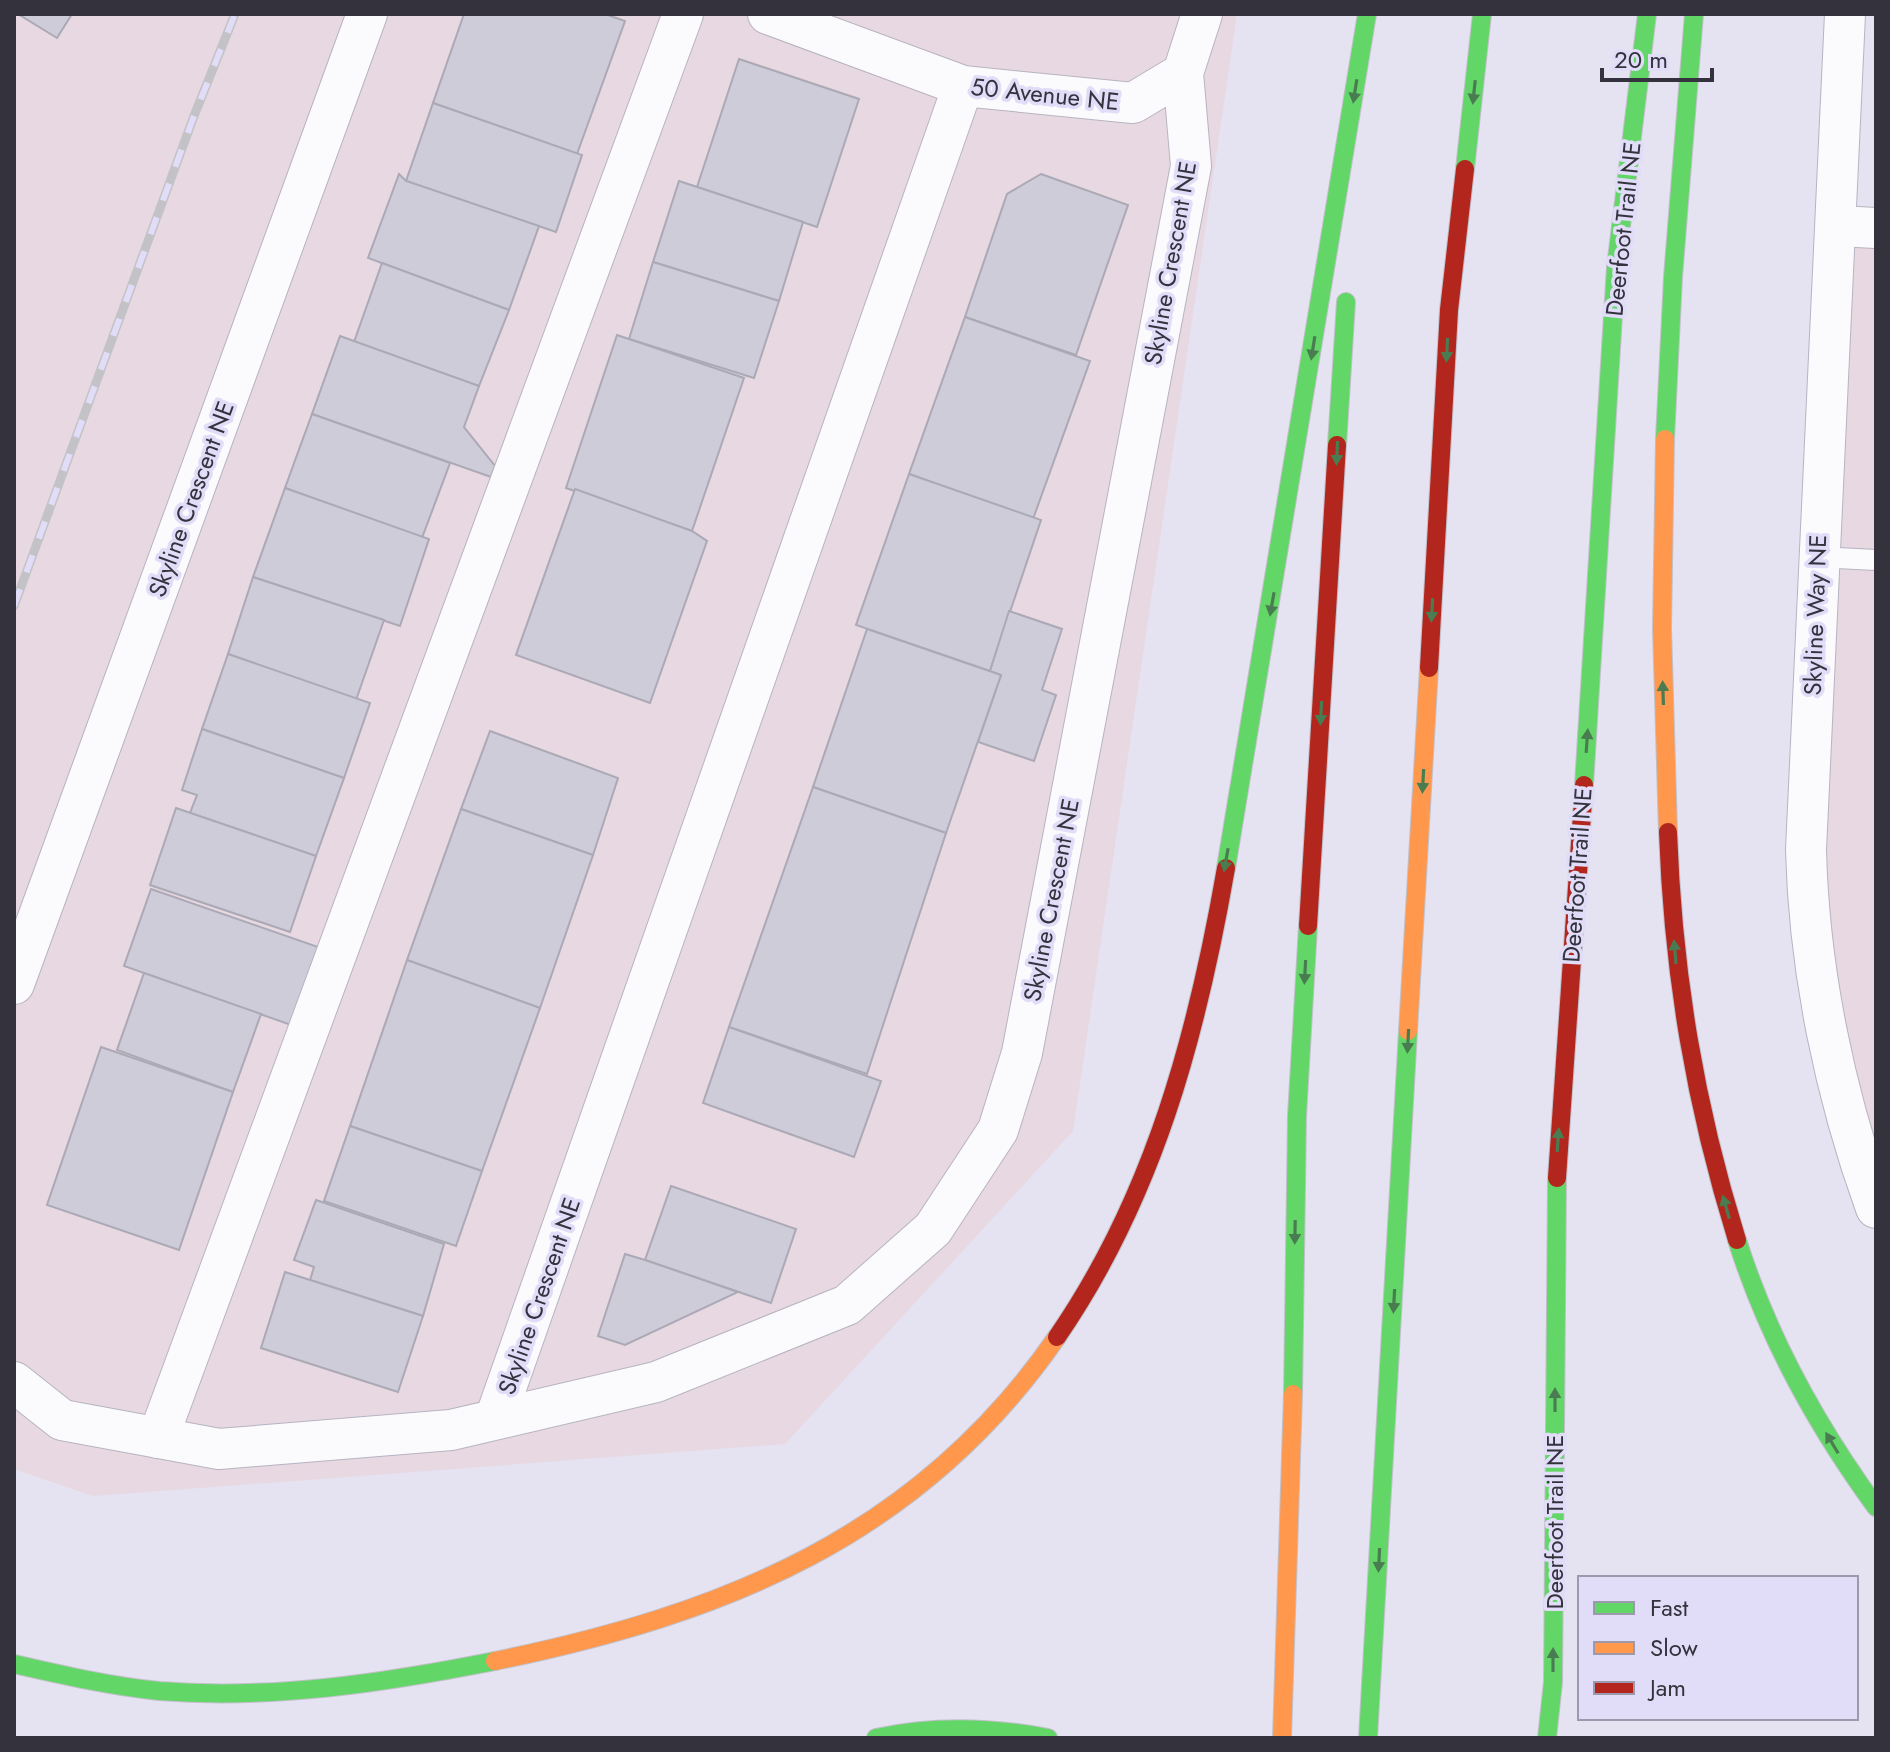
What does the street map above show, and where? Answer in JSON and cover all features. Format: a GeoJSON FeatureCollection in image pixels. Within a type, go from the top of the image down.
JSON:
{"type":"FeatureCollection","features":[{"type":"Feature","properties":{"kind":"highway"},"geometry":{"type":"LineString","coordinates":[[14,1664],[173,1692],[250,1693],[383,1682],[575,1644],[727,1595],[784,1572],[856,1530],[916,1490],[1025,1380],[1071,1319],[1112,1253],[1155,1155],[1179,1082],[1213,930],[1271,612],[1367,14]]}},
{"type":"Feature","properties":{"kind":"highway"},"geometry":{"type":"LineString","coordinates":[[1366,138],[1383,14]]}},
{"type":"Feature","properties":{"kind":"highway"},"geometry":{"type":"LineString","coordinates":[[1368,1738],[1449,310],[1482,14]]}},
{"type":"Feature","properties":{"kind":"highway","name":"Deerfoot Trail NE"},"geometry":{"type":"LineString","coordinates":[[1547,1738],[1553,1682],[1557,1151],[1594,641],[1616,267],[1647,14]]}},
{"type":"Feature","properties":{"kind":"highway"},"geometry":{"type":"LineString","coordinates":[[1694,14],[1676,201],[1660,570],[1668,866],[1679,997],[1712,1158],[1746,1274],[1793,1379],[1854,1480],[1876,1507]]}},
{"type":"Feature","properties":{"kind":"highway"},"geometry":{"type":"LineString","coordinates":[[1282,1738],[1291,1480],[1297,1116],[1348,276]]}},
{"type":"Feature","properties":{"kind":"highway"},"geometry":{"type":"LineString","coordinates":[[876,1738],[928,1729],[975,1727],[1048,1738]]}},
{"type":"Feature","properties":{"kind":"street","name":"Skyline Crescent NE"},"geometry":{"type":"LineString","coordinates":[[14,984],[367,14]]}},
{"type":"Feature","properties":{"kind":"street"},"geometry":{"type":"LineString","coordinates":[[158,1438],[683,14]]}},
{"type":"Feature","properties":{"kind":"street","name":"50 Avenue NE"},"geometry":{"type":"LineString","coordinates":[[768,14],[963,86],[1133,103],[1183,73]]}},
{"type":"Feature","properties":{"kind":"street"},"geometry":{"type":"LineString","coordinates":[[1183,73],[1202,14]]}},
{"type":"Feature","properties":{"kind":"street","name":"Skyline Way NE"},"geometry":{"type":"LineString","coordinates":[[1845,14],[1857,227],[1817,557],[1806,850],[1807,904],[1827,1024],[1860,1163],[1876,1208]]}},
{"type":"Feature","properties":{"kind":"street","name":"Skyline Crescent NE"},"geometry":{"type":"LineString","coordinates":[[14,1382],[62,1420],[219,1449],[451,1430],[656,1382],[847,1305],[933,1229],[998,1130],[1022,1053],[1191,166],[1183,73]]}},
{"type":"Feature","properties":{"kind":"street","name":"Skyline Crescent NE"},"geometry":{"type":"LineString","coordinates":[[495,1419],[963,86]]}},
{"type":"Feature","properties":{"kind":"lane"},"geometry":{"type":"LineString","coordinates":[[1817,557],[1876,560]]}},
{"type":"Feature","properties":{"kind":"shaded area"},"geometry":{"type":"Polygon","coordinates":[[[14,14],[1237,14],[1073,1131],[785,1444],[93,1496],[14,1469],[14,14]]]}},
{"type":"Feature","properties":{"kind":"shaded area"},"geometry":{"type":"Polygon","coordinates":[[[1838,226],[1876,228],[1876,1208],[1812,946],[1838,226]]]}},
{"type":"Feature","properties":{"kind":"building"},"geometry":{"type":"Polygon","coordinates":[[[18,14],[72,14],[57,38],[18,14]]]}},
{"type":"Feature","properties":{"kind":"building"},"geometry":{"type":"Polygon","coordinates":[[[464,14],[605,14],[625,21],[577,154],[433,103],[464,14]]]}},
{"type":"Feature","properties":{"kind":"building"},"geometry":{"type":"Polygon","coordinates":[[[739,59],[859,99],[817,227],[697,187],[739,59]]]}},
{"type":"Feature","properties":{"kind":"building"},"geometry":{"type":"Polygon","coordinates":[[[433,103],[582,155],[556,232],[406,181],[433,103]]]}},
{"type":"Feature","properties":{"kind":"building"},"geometry":{"type":"Polygon","coordinates":[[[399,174],[406,181],[539,226],[509,310],[368,258],[399,174]]]}},
{"type":"Feature","properties":{"kind":"building"},"geometry":{"type":"Polygon","coordinates":[[[1041,174],[1128,205],[1076,355],[965,317],[1007,194],[1041,174]]]}},
{"type":"Feature","properties":{"kind":"building"},"geometry":{"type":"Polygon","coordinates":[[[679,181],[803,222],[779,301],[653,262],[679,181]]]}},
{"type":"Feature","properties":{"kind":"building"},"geometry":{"type":"Polygon","coordinates":[[[653,262],[779,301],[754,378],[629,339],[653,262]]]}},
{"type":"Feature","properties":{"kind":"building"},"geometry":{"type":"Polygon","coordinates":[[[382,263],[509,310],[479,386],[354,342],[382,263]]]}},
{"type":"Feature","properties":{"kind":"building"},"geometry":{"type":"Polygon","coordinates":[[[965,317],[1090,361],[1033,519],[909,474],[965,317]]]}},
{"type":"Feature","properties":{"kind":"building"},"geometry":{"type":"Polygon","coordinates":[[[617,335],[744,378],[692,531],[566,488],[617,335]]]}},
{"type":"Feature","properties":{"kind":"building"},"geometry":{"type":"Polygon","coordinates":[[[340,336],[479,386],[464,427],[495,466],[491,477],[312,414],[340,336]]]}},
{"type":"Feature","properties":{"kind":"building"},"geometry":{"type":"Polygon","coordinates":[[[312,414],[450,463],[422,538],[285,488],[312,414]]]}},
{"type":"Feature","properties":{"kind":"building"},"geometry":{"type":"Polygon","coordinates":[[[909,474],[1041,520],[990,671],[856,625],[909,474]]]}},
{"type":"Feature","properties":{"kind":"building"},"geometry":{"type":"Polygon","coordinates":[[[285,488],[429,539],[400,626],[253,577],[285,488]]]}},
{"type":"Feature","properties":{"kind":"building"},"geometry":{"type":"Polygon","coordinates":[[[575,489],[692,531],[707,541],[650,703],[516,655],[575,489]]]}},
{"type":"Feature","properties":{"kind":"building"},"geometry":{"type":"Polygon","coordinates":[[[253,577],[384,620],[356,700],[228,654],[253,577]]]}},
{"type":"Feature","properties":{"kind":"building"},"geometry":{"type":"Polygon","coordinates":[[[1009,611],[1062,629],[1042,690],[1056,695],[1034,761],[978,742],[1001,675],[990,671],[1009,611]]]}},
{"type":"Feature","properties":{"kind":"building"},"geometry":{"type":"Polygon","coordinates":[[[867,629],[1001,675],[946,833],[813,787],[867,629]]]}},
{"type":"Feature","properties":{"kind":"building"},"geometry":{"type":"Polygon","coordinates":[[[228,654],[370,703],[344,778],[202,729],[228,654]]]}},
{"type":"Feature","properties":{"kind":"building"},"geometry":{"type":"Polygon","coordinates":[[[202,729],[344,778],[316,856],[190,813],[197,795],[182,790],[202,729]]]}},
{"type":"Feature","properties":{"kind":"building"},"geometry":{"type":"Polygon","coordinates":[[[490,731],[618,778],[593,855],[461,809],[490,731]]]}},
{"type":"Feature","properties":{"kind":"building"},"geometry":{"type":"Polygon","coordinates":[[[813,787],[946,833],[867,1074],[729,1027],[813,787]]]}},
{"type":"Feature","properties":{"kind":"building"},"geometry":{"type":"Polygon","coordinates":[[[176,808],[316,856],[290,932],[150,885],[176,808]]]}},
{"type":"Feature","properties":{"kind":"building"},"geometry":{"type":"Polygon","coordinates":[[[461,809],[593,855],[540,1008],[407,960],[461,809]]]}},
{"type":"Feature","properties":{"kind":"building"},"geometry":{"type":"Polygon","coordinates":[[[151,889],[321,948],[294,1026],[124,966],[151,889]]]}},
{"type":"Feature","properties":{"kind":"building"},"geometry":{"type":"Polygon","coordinates":[[[407,960],[540,1008],[482,1171],[350,1126],[407,960]]]}},
{"type":"Feature","properties":{"kind":"building"},"geometry":{"type":"Polygon","coordinates":[[[144,973],[261,1014],[233,1092],[117,1050],[144,973]]]}},
{"type":"Feature","properties":{"kind":"building"},"geometry":{"type":"Polygon","coordinates":[[[729,1027],[881,1081],[854,1157],[703,1103],[729,1027]]]}},
{"type":"Feature","properties":{"kind":"building"},"geometry":{"type":"Polygon","coordinates":[[[101,1047],[233,1092],[179,1250],[47,1205],[101,1047]]]}},
{"type":"Feature","properties":{"kind":"building"},"geometry":{"type":"Polygon","coordinates":[[[350,1126],[482,1171],[456,1246],[324,1201],[350,1126]]]}},
{"type":"Feature","properties":{"kind":"building"},"geometry":{"type":"Polygon","coordinates":[[[671,1186],[796,1229],[771,1303],[645,1260],[671,1186]]]}},
{"type":"Feature","properties":{"kind":"building"},"geometry":{"type":"Polygon","coordinates":[[[316,1200],[444,1244],[423,1316],[310,1280],[314,1267],[294,1260],[316,1200]]]}},
{"type":"Feature","properties":{"kind":"building"},"geometry":{"type":"Polygon","coordinates":[[[625,1254],[738,1292],[625,1345],[598,1336],[625,1254]]]}},
{"type":"Feature","properties":{"kind":"building"},"geometry":{"type":"Polygon","coordinates":[[[285,1272],[423,1316],[398,1392],[261,1348],[285,1272]]]}},
{"type":"Feature","properties":{"kind":"railway"},"geometry":{"type":"LineString","coordinates":[[14,606],[194,116],[235,14]]}},
{"type":"Feature","properties":{"kind":"traffic: fast"},"geometry":{"type":"LineString","coordinates":[[1226,868],[1367,14]]}},
{"type":"Feature","properties":{"kind":"traffic: fast"},"geometry":{"type":"LineString","coordinates":[[1465,169],[1482,14]]}},
{"type":"Feature","properties":{"kind":"traffic: fast"},"geometry":{"type":"LineString","coordinates":[[1584,785],[1616,267],[1647,14]]}},
{"type":"Feature","properties":{"kind":"traffic: fast"},"geometry":{"type":"LineString","coordinates":[[1665,439],[1673,277],[1694,14]]}},
{"type":"Feature","properties":{"kind":"traffic: fast"},"geometry":{"type":"LineString","coordinates":[[1337,445],[1346,302]]}},
{"type":"Feature","properties":{"kind":"traffic: fast"},"geometry":{"type":"LineString","coordinates":[[1293,1394],[1297,1116],[1308,926]]}},
{"type":"Feature","properties":{"kind":"traffic: fast"},"geometry":{"type":"LineString","coordinates":[[1368,1738],[1408,1031]]}},
{"type":"Feature","properties":{"kind":"traffic: fast"},"geometry":{"type":"LineString","coordinates":[[1547,1738],[1553,1682],[1557,1178]]}},
{"type":"Feature","properties":{"kind":"traffic: fast"},"geometry":{"type":"LineString","coordinates":[[1737,1240],[1763,1312],[1796,1380],[1833,1444],[1876,1507]]}},
{"type":"Feature","properties":{"kind":"traffic: fast"},"geometry":{"type":"LineString","coordinates":[[14,1664],[141,1689],[244,1693],[370,1683],[495,1661]]}},
{"type":"Feature","properties":{"kind":"traffic: fast"},"geometry":{"type":"LineString","coordinates":[[876,1738],[919,1731],[962,1729],[1048,1738]]}},
{"type":"Feature","properties":{"kind":"traffic: slow"},"geometry":{"type":"LineString","coordinates":[[1665,439],[1662,628],[1668,832]]}},
{"type":"Feature","properties":{"kind":"traffic: slow"},"geometry":{"type":"LineString","coordinates":[[1408,1031],[1429,668]]}},
{"type":"Feature","properties":{"kind":"traffic: slow"},"geometry":{"type":"LineString","coordinates":[[495,1661],[660,1619],[737,1591],[810,1556],[879,1515],[943,1465],[1003,1406],[1057,1337]]}},
{"type":"Feature","properties":{"kind":"traffic: slow"},"geometry":{"type":"LineString","coordinates":[[1282,1738],[1293,1394]]}},
{"type":"Feature","properties":{"kind":"traffic: jam"},"geometry":{"type":"LineString","coordinates":[[1429,668],[1449,310],[1465,169]]}},
{"type":"Feature","properties":{"kind":"traffic: jam"},"geometry":{"type":"LineString","coordinates":[[1308,926],[1337,445]]}},
{"type":"Feature","properties":{"kind":"traffic: jam"},"geometry":{"type":"LineString","coordinates":[[1557,1178],[1584,785]]}},
{"type":"Feature","properties":{"kind":"traffic: jam"},"geometry":{"type":"LineString","coordinates":[[1668,832],[1675,937],[1689,1039],[1709,1139],[1737,1240]]}},
{"type":"Feature","properties":{"kind":"traffic: jam"},"geometry":{"type":"LineString","coordinates":[[1057,1337],[1091,1283],[1120,1228],[1167,1112],[1201,992],[1226,868]]}}]}
